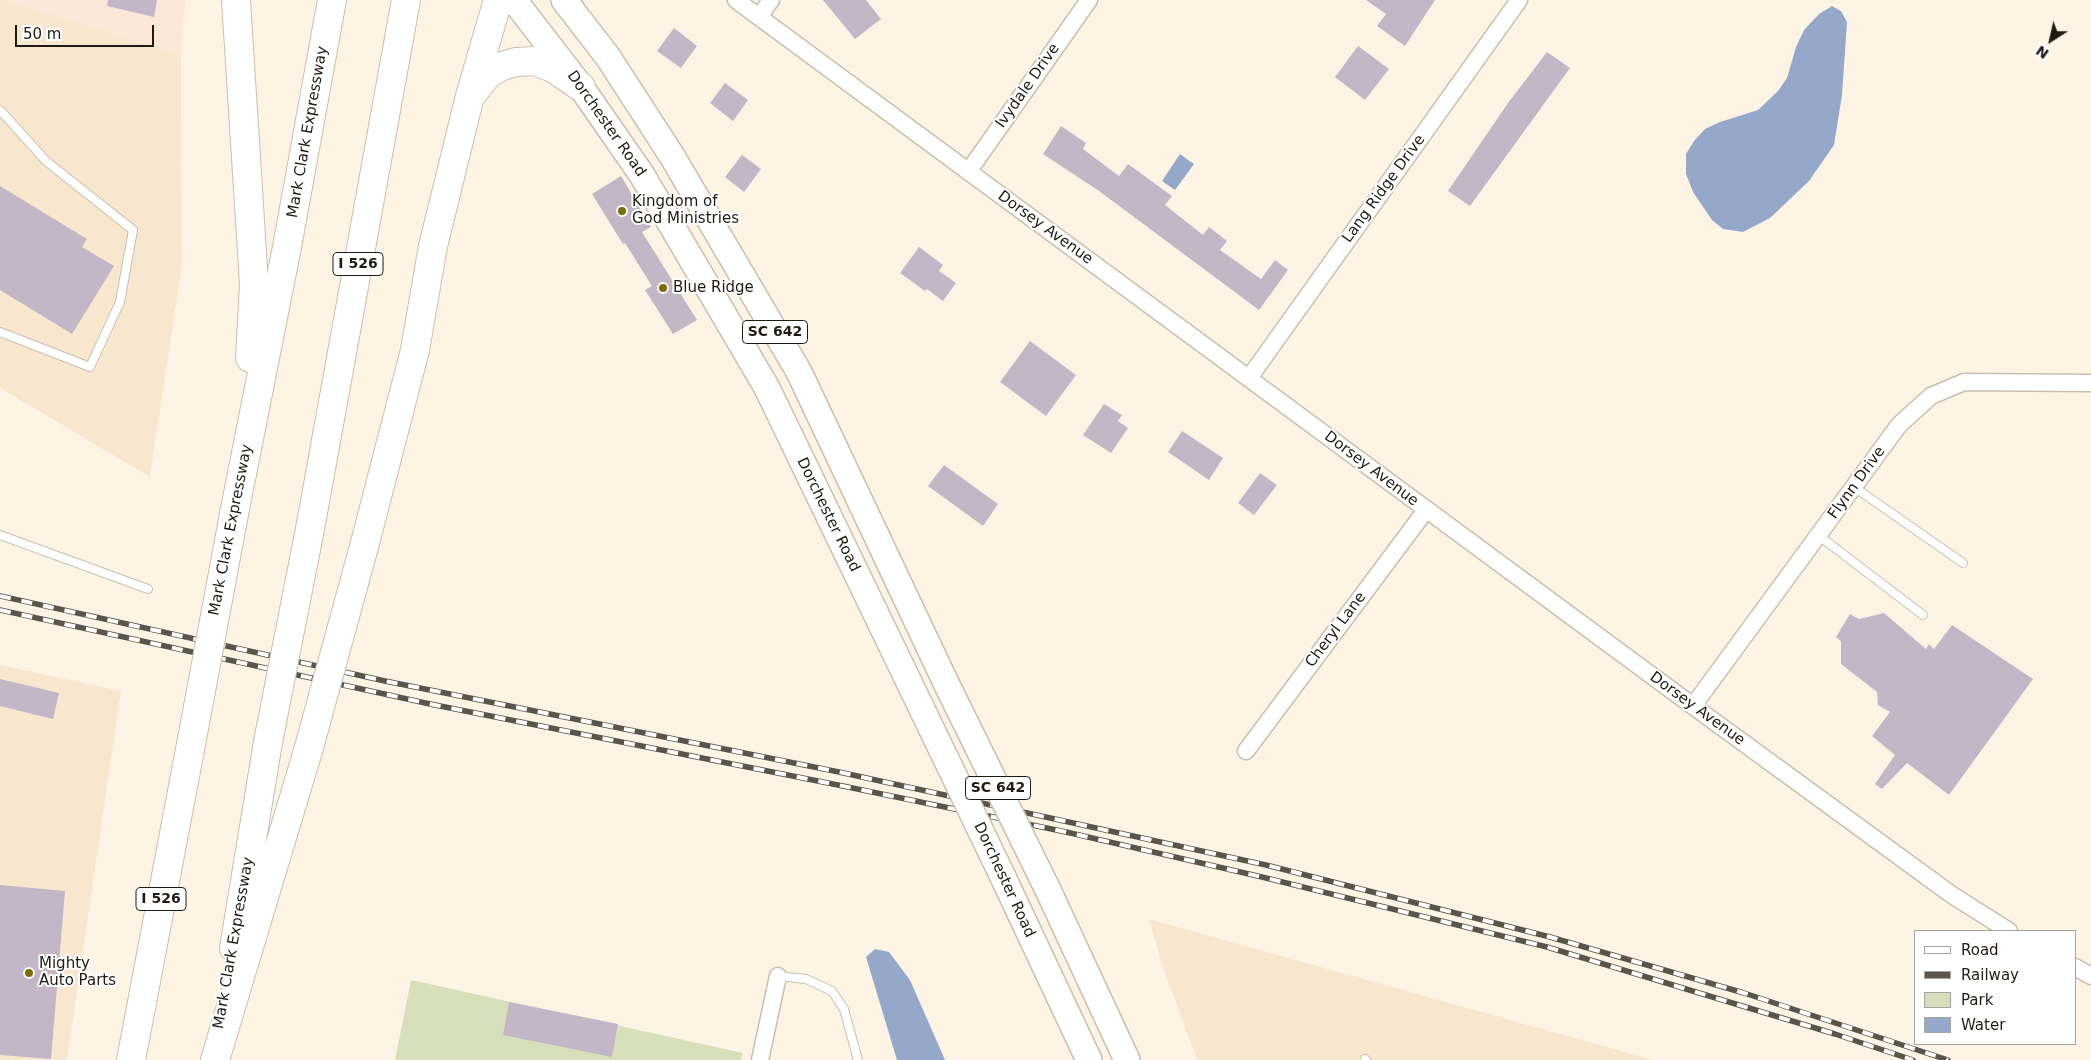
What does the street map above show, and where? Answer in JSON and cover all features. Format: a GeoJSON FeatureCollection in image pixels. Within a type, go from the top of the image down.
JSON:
{"type":"FeatureCollection","features":[{"type":"Feature","properties":{"kind":"highway"},"geometry":{"type":"LineString","coordinates":[[234,514],[251,346],[254,284],[236,0]]}},
{"type":"Feature","properties":{"kind":"highway","name":"Mark Clark Expressway"},"geometry":{"type":"LineString","coordinates":[[131,1060],[234,514],[287,247],[332,0]]}},
{"type":"Feature","properties":{"kind":"highway","name":"Mark Clark Expressway"},"geometry":{"type":"LineString","coordinates":[[215,1060],[268,742],[310,529],[406,0]]}},
{"type":"Feature","properties":{"kind":"highway"},"geometry":{"type":"LineString","coordinates":[[215,1060],[308,751],[365,543],[415,350],[433,246],[470,96],[498,0]]}},
{"type":"Feature","properties":{"kind":"highway"},"geometry":{"type":"LineString","coordinates":[[470,96],[488,74],[502,66],[516,62],[534,61],[553,68],[581,87]]}},
{"type":"Feature","properties":{"kind":"main road","name":"Dorchester Road"},"geometry":{"type":"LineString","coordinates":[[514,0],[581,87],[642,174],[768,388],[1089,1060]]}},
{"type":"Feature","properties":{"kind":"main road","name":"SC 642"},"geometry":{"type":"LineString","coordinates":[[564,0],[608,57],[672,156],[798,372],[1128,1060]]}},
{"type":"Feature","properties":{"kind":"street","name":"Dorsey Avenue"},"geometry":{"type":"LineString","coordinates":[[736,0],[1693,706],[1952,895],[2007,930]]}},
{"type":"Feature","properties":{"kind":"street"},"geometry":{"type":"LineString","coordinates":[[759,17],[772,0]]}},
{"type":"Feature","properties":{"kind":"street","name":"Ivydale Drive"},"geometry":{"type":"LineString","coordinates":[[968,172],[1089,0]]}},
{"type":"Feature","properties":{"kind":"street","name":"Lang Ridge Drive"},"geometry":{"type":"LineString","coordinates":[[1249,378],[1519,0]]}},
{"type":"Feature","properties":{"kind":"street","name":"Flynn Drive"},"geometry":{"type":"LineString","coordinates":[[1693,706],[1899,425],[1931,396],[1964,382],[2091,383]]}},
{"type":"Feature","properties":{"kind":"street","name":"Cheryl Lane"},"geometry":{"type":"LineString","coordinates":[[1246,751],[1426,510]]}},
{"type":"Feature","properties":{"kind":"street"},"geometry":{"type":"LineString","coordinates":[[2076,968],[2091,976]]}},
{"type":"Feature","properties":{"kind":"street"},"geometry":{"type":"LineString","coordinates":[[760,1060],[778,976]]}},
{"type":"Feature","properties":{"kind":"lane"},"geometry":{"type":"LineString","coordinates":[[0,110],[46,161],[133,230],[120,302],[90,367],[0,332]]}},
{"type":"Feature","properties":{"kind":"lane"},"geometry":{"type":"LineString","coordinates":[[1854,487],[1963,563]]}},
{"type":"Feature","properties":{"kind":"lane"},"geometry":{"type":"LineString","coordinates":[[0,535],[148,589]]}},
{"type":"Feature","properties":{"kind":"lane"},"geometry":{"type":"LineString","coordinates":[[1818,535],[1923,615]]}},
{"type":"Feature","properties":{"kind":"lane"},"geometry":{"type":"LineString","coordinates":[[778,976],[806,979],[832,991],[844,1009],[858,1060]]}},
{"type":"Feature","properties":{"kind":"shaded area"},"geometry":{"type":"Polygon","coordinates":[[[0,0],[6,0],[181,54],[182,265],[150,477],[0,388],[0,0]]]}},
{"type":"Feature","properties":{"kind":"shaded area"},"geometry":{"type":"Polygon","coordinates":[[[6,0],[185,0],[181,54],[6,0]]]}},
{"type":"Feature","properties":{"kind":"shaded area"},"geometry":{"type":"Polygon","coordinates":[[[0,665],[121,691],[67,1060],[0,1060],[0,665]]]}},
{"type":"Feature","properties":{"kind":"shaded area"},"geometry":{"type":"Polygon","coordinates":[[[1149,919],[1653,1060],[1197,1060],[1162,965],[1149,919]]]}},
{"type":"Feature","properties":{"kind":"green space"},"geometry":{"type":"Polygon","coordinates":[[[411,980],[743,1053],[741,1060],[395,1060],[411,980]]]}},
{"type":"Feature","properties":{"kind":"water"},"geometry":{"type":"Polygon","coordinates":[[[1832,6],[1841,11],[1847,22],[1842,95],[1834,145],[1809,181],[1770,218],[1743,232],[1723,229],[1712,220],[1693,192],[1686,174],[1686,154],[1705,129],[1720,122],[1758,110],[1778,91],[1787,78],[1796,47],[1804,30],[1819,14],[1832,6]]]}},
{"type":"Feature","properties":{"kind":"water"},"geometry":{"type":"Polygon","coordinates":[[[1180,154],[1194,164],[1175,190],[1162,181],[1180,154]]]}},
{"type":"Feature","properties":{"kind":"water"},"geometry":{"type":"Polygon","coordinates":[[[875,949],[889,952],[910,980],[945,1060],[897,1060],[866,957],[875,949]]]}},
{"type":"Feature","properties":{"kind":"building"},"geometry":{"type":"Polygon","coordinates":[[[108,0],[157,0],[154,17],[107,6],[108,0]]]}},
{"type":"Feature","properties":{"kind":"building"},"geometry":{"type":"Polygon","coordinates":[[[823,0],[866,0],[881,19],[855,39],[823,0]]]}},
{"type":"Feature","properties":{"kind":"building"},"geometry":{"type":"Polygon","coordinates":[[[1366,0],[1435,0],[1405,46],[1377,26],[1386,14],[1366,0]]]}},
{"type":"Feature","properties":{"kind":"building"},"geometry":{"type":"Polygon","coordinates":[[[674,28],[697,46],[681,68],[657,51],[674,28]]]}},
{"type":"Feature","properties":{"kind":"building"},"geometry":{"type":"Polygon","coordinates":[[[1358,46],[1389,69],[1365,100],[1335,77],[1358,46]]]}},
{"type":"Feature","properties":{"kind":"building"},"geometry":{"type":"Polygon","coordinates":[[[1547,52],[1570,68],[1470,206],[1448,191],[1508,103],[1547,52]]]}},
{"type":"Feature","properties":{"kind":"building"},"geometry":{"type":"Polygon","coordinates":[[[725,83],[748,100],[733,121],[710,103],[725,83]]]}},
{"type":"Feature","properties":{"kind":"building"},"geometry":{"type":"Polygon","coordinates":[[[1061,126],[1086,143],[1083,149],[1119,176],[1128,164],[1172,196],[1165,205],[1203,235],[1209,227],[1227,241],[1220,250],[1261,279],[1275,260],[1288,270],[1259,310],[1099,191],[1043,154],[1061,126]]]}},
{"type":"Feature","properties":{"kind":"building"},"geometry":{"type":"Polygon","coordinates":[[[742,155],[761,169],[744,192],[725,177],[742,155]]]}},
{"type":"Feature","properties":{"kind":"building"},"geometry":{"type":"Polygon","coordinates":[[[621,176],[651,227],[642,232],[697,320],[673,334],[645,290],[652,286],[592,194],[621,176]]]}},
{"type":"Feature","properties":{"kind":"building"},"geometry":{"type":"Polygon","coordinates":[[[0,186],[87,239],[82,247],[114,266],[72,334],[0,290],[0,186]]]}},
{"type":"Feature","properties":{"kind":"building"},"geometry":{"type":"Polygon","coordinates":[[[919,247],[943,265],[939,271],[956,283],[943,301],[900,273],[919,247]]]}},
{"type":"Feature","properties":{"kind":"building"},"geometry":{"type":"Polygon","coordinates":[[[1030,341],[1076,375],[1046,416],[1000,382],[1030,341]]]}},
{"type":"Feature","properties":{"kind":"building"},"geometry":{"type":"Polygon","coordinates":[[[1104,404],[1122,415],[1118,421],[1128,428],[1111,453],[1083,435],[1104,404]]]}},
{"type":"Feature","properties":{"kind":"building"},"geometry":{"type":"Polygon","coordinates":[[[1182,431],[1223,458],[1209,480],[1168,452],[1182,431]]]}},
{"type":"Feature","properties":{"kind":"building"},"geometry":{"type":"Polygon","coordinates":[[[944,465],[998,504],[983,526],[928,486],[944,465]]]}},
{"type":"Feature","properties":{"kind":"building"},"geometry":{"type":"Polygon","coordinates":[[[1260,473],[1277,485],[1254,515],[1238,503],[1260,473]]]}},
{"type":"Feature","properties":{"kind":"building"},"geometry":{"type":"Polygon","coordinates":[[[1884,613],[1926,649],[1929,644],[1934,649],[1952,625],[2033,679],[1949,795],[1907,763],[1882,789],[1875,784],[1895,755],[1872,736],[1890,712],[1878,705],[1877,692],[1841,664],[1841,641],[1836,637],[1850,614],[1859,619],[1884,613]]]}},
{"type":"Feature","properties":{"kind":"building"},"geometry":{"type":"Polygon","coordinates":[[[0,679],[59,693],[53,719],[0,706],[0,679]]]}},
{"type":"Feature","properties":{"kind":"building","name":"Mighty Auto Parts"},"geometry":{"type":"Polygon","coordinates":[[[0,885],[65,891],[51,1059],[0,1055],[0,885]]]}},
{"type":"Feature","properties":{"kind":"building"},"geometry":{"type":"Polygon","coordinates":[[[509,1002],[618,1024],[612,1057],[503,1035],[509,1002]]]}},
{"type":"Feature","properties":{"kind":"railway"},"geometry":{"type":"LineString","coordinates":[[0,596],[385,681],[839,772],[1266,865],[1550,937],[1744,993],[1948,1060]]}},
{"type":"Feature","properties":{"kind":"railway"},"geometry":{"type":"LineString","coordinates":[[0,610],[430,704],[1066,832],[1262,877],[1547,947],[1835,1034],[1913,1060]]}},
{"type":"Feature","properties":{"kind":"place","name":"Kingdom of God Ministries"},"geometry":{"type":"Point","coordinates":[622,211]}},
{"type":"Feature","properties":{"kind":"place","name":"Blue Ridge"},"geometry":{"type":"Point","coordinates":[663,288]}},
{"type":"Feature","properties":{"kind":"place","name":"Mighty Auto Parts"},"geometry":{"type":"Point","coordinates":[29,973]}}]}
